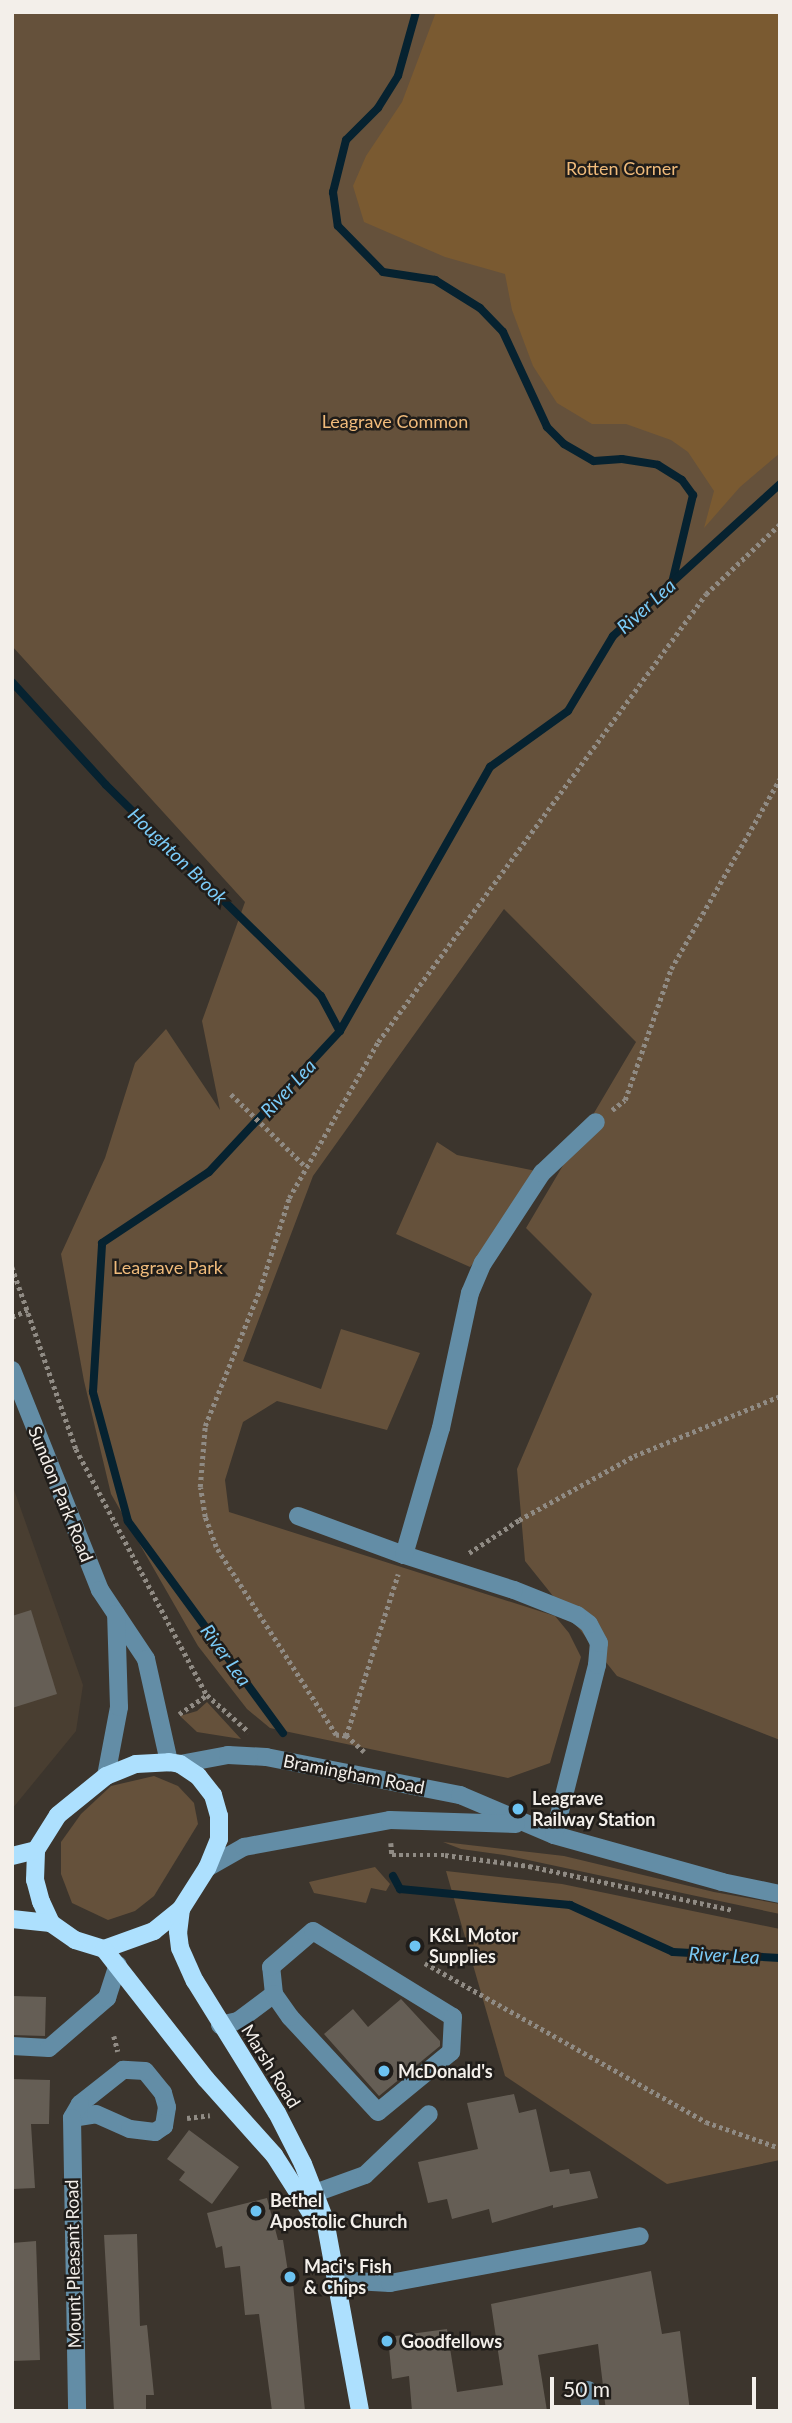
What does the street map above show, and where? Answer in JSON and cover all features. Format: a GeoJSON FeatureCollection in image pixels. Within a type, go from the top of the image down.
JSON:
{"type":"FeatureCollection","features":[{"type":"Feature","properties":{"kind":"main road"},"geometry":{"type":"LineString","coordinates":[[16,1918],[51,1923],[75,1940],[104,1950],[154,1931],[181,1909],[207,1868],[219,1839],[219,1816],[213,1795],[198,1776],[175,1763],[136,1764],[106,1776],[58,1815],[36,1850],[35,1880],[51,1923]]}},
{"type":"Feature","properties":{"kind":"main road"},"geometry":{"type":"LineString","coordinates":[[12,1856],[36,1850]]}},
{"type":"Feature","properties":{"kind":"main road","name":"Marsh Road"},"geometry":{"type":"LineString","coordinates":[[181,1909],[178,1931],[180,1948],[220,2025],[277,2113],[315,2193],[330,2248],[360,2411]]}},
{"type":"Feature","properties":{"kind":"main road","name":"Marsh Road"},"geometry":{"type":"LineString","coordinates":[[104,1950],[175,2042],[274,2155],[305,2200],[330,2248]]}},
{"type":"Feature","properties":{"kind":"street"},"geometry":{"type":"LineString","coordinates":[[404,1555],[441,1428],[470,1293],[484,1263],[542,1173],[596,1122]]}},
{"type":"Feature","properties":{"kind":"street","name":"Sundon Park Road"},"geometry":{"type":"LineString","coordinates":[[12,1370],[66,1511],[100,1590],[146,1659],[175,1763]]}},
{"type":"Feature","properties":{"kind":"street"},"geometry":{"type":"LineString","coordinates":[[298,1516],[444,1569],[514,1590],[577,1615],[589,1624],[599,1643],[597,1665],[554,1835]]}},
{"type":"Feature","properties":{"kind":"street"},"geometry":{"type":"LineString","coordinates":[[106,1776],[119,1707],[116,1614]]}},
{"type":"Feature","properties":{"kind":"street","name":"Bramingham Road"},"geometry":{"type":"LineString","coordinates":[[175,1763],[228,1755],[266,1757],[460,1795],[554,1835],[722,1882],[780,1894]]}},
{"type":"Feature","properties":{"kind":"street","name":"Bramingham Road"},"geometry":{"type":"LineString","coordinates":[[207,1868],[244,1847],[390,1820],[523,1824]]}},
{"type":"Feature","properties":{"kind":"street"},"geometry":{"type":"LineString","coordinates":[[313,1931],[453,2017],[451,2052],[378,2112],[290,2017],[274,1994],[271,1967],[313,1931]]}},
{"type":"Feature","properties":{"kind":"street"},"geometry":{"type":"LineString","coordinates":[[12,2046],[49,2048],[107,1998],[118,1965]]}},
{"type":"Feature","properties":{"kind":"street"},"geometry":{"type":"LineString","coordinates":[[220,2025],[238,2021],[274,1994]]}},
{"type":"Feature","properties":{"kind":"street"},"geometry":{"type":"LineString","coordinates":[[123,2070],[145,2071],[163,2093],[167,2107],[164,2126],[155,2132],[130,2129],[96,2114],[72,2118],[80,2104],[123,2070]]}},
{"type":"Feature","properties":{"kind":"street"},"geometry":{"type":"LineString","coordinates":[[315,2193],[365,2175],[429,2114]]}},
{"type":"Feature","properties":{"kind":"street","name":"Mount Pleasant Road"},"geometry":{"type":"LineString","coordinates":[[72,2118],[77,2411]]}},
{"type":"Feature","properties":{"kind":"street"},"geometry":{"type":"LineString","coordinates":[[336,2280],[390,2283],[640,2236]]}},
{"type":"Feature","properties":{"kind":"street"},"geometry":{"type":"LineString","coordinates":[[588,2390],[591,2411]]}},
{"type":"Feature","properties":{"kind":"path"},"geometry":{"type":"LineString","coordinates":[[354,1751],[365,1752],[346,1736],[336,1735],[216,1547],[205,1517],[200,1487],[205,1426],[260,1289],[289,1198],[378,1042],[706,594],[780,524]]}},
{"type":"Feature","properties":{"kind":"path"},"geometry":{"type":"LineString","coordinates":[[596,1122],[625,1100],[671,969],[780,779]]}},
{"type":"Feature","properties":{"kind":"path"},"geometry":{"type":"LineString","coordinates":[[231,1094],[305,1166]]}},
{"type":"Feature","properties":{"kind":"path"},"geometry":{"type":"LineString","coordinates":[[12,1267],[76,1449],[207,1695],[245,1731],[257,1734]]}},
{"type":"Feature","properties":{"kind":"path"},"geometry":{"type":"LineString","coordinates":[[12,1317],[28,1310]]}},
{"type":"Feature","properties":{"kind":"path"},"geometry":{"type":"LineString","coordinates":[[444,1569],[519,1520],[634,1456],[780,1396]]}},
{"type":"Feature","properties":{"kind":"path"},"geometry":{"type":"LineString","coordinates":[[346,1736],[404,1555]]}},
{"type":"Feature","properties":{"kind":"path"},"geometry":{"type":"LineString","coordinates":[[392,1855],[445,1855],[528,1866],[742,1911]]}},
{"type":"Feature","properties":{"kind":"path"},"geometry":{"type":"LineString","coordinates":[[425,1963],[706,2122],[780,2148]]}},
{"type":"Feature","properties":{"kind":"path"},"geometry":{"type":"LineString","coordinates":[[165,2120],[221,2114]]}},
{"type":"Feature","properties":{"kind":"shaded area"},"geometry":{"type":"Polygon","coordinates":[[[12,1484],[83,1685],[76,1731],[12,1809],[12,1484]]]}},
{"type":"Feature","properties":{"kind":"green space","name":"Leagrave Common"},"geometry":{"type":"Polygon","coordinates":[[[12,12],[780,12],[780,1740],[617,1676],[525,1561],[517,1469],[592,1294],[526,1228],[636,1042],[504,909],[313,1176],[243,1361],[321,1389],[341,1329],[420,1353],[387,1430],[277,1401],[243,1422],[225,1480],[229,1512],[555,1616],[569,1633],[581,1657],[550,1763],[508,1778],[270,1728],[247,1709],[198,1646],[111,1494],[84,1381],[61,1254],[105,1158],[135,1063],[166,1029],[220,1110],[202,1021],[245,902],[12,646],[12,12]]]}},
{"type":"Feature","properties":{"kind":"green space","name":"Rotten Corner"},"geometry":{"type":"Polygon","coordinates":[[[436,12],[780,12],[780,453],[740,487],[704,528],[714,491],[688,452],[671,440],[626,424],[592,424],[557,403],[533,366],[512,310],[505,274],[445,257],[364,222],[353,186],[366,156],[402,102],[436,12]]]}},
{"type":"Feature","properties":{"kind":"green space"},"geometry":{"type":"Polygon","coordinates":[[[437,1142],[457,1155],[536,1171],[485,1249],[470,1267],[396,1234],[437,1142]]]}},
{"type":"Feature","properties":{"kind":"green space"},"geometry":{"type":"Polygon","coordinates":[[[207,1702],[241,1739],[197,1732],[180,1716],[197,1711],[207,1702]]]}},
{"type":"Feature","properties":{"kind":"green space"},"geometry":{"type":"Polygon","coordinates":[[[154,1776],[178,1786],[194,1803],[198,1824],[154,1896],[135,1911],[108,1920],[72,1903],[61,1874],[61,1842],[81,1814],[111,1786],[154,1776]]]}},
{"type":"Feature","properties":{"kind":"green space"},"geometry":{"type":"Polygon","coordinates":[[[443,1842],[564,1856],[714,1892],[780,1904],[780,1914],[504,1855],[461,1849],[443,1842]]]}},
{"type":"Feature","properties":{"kind":"green space"},"geometry":{"type":"Polygon","coordinates":[[[375,1867],[390,1884],[386,1891],[371,1888],[366,1903],[314,1893],[309,1882],[375,1867]]]}},
{"type":"Feature","properties":{"kind":"green space"},"geometry":{"type":"Polygon","coordinates":[[[446,1871],[562,1884],[780,1929],[780,2160],[667,2184],[505,2076],[446,1871]]]}},
{"type":"Feature","properties":{"kind":"building"},"geometry":{"type":"Polygon","coordinates":[[[31,1610],[57,1694],[12,1708],[12,1616],[31,1610]]]}},
{"type":"Feature","properties":{"kind":"building"},"geometry":{"type":"Polygon","coordinates":[[[12,1996],[46,1997],[45,2036],[12,2035],[12,1996]]]}},
{"type":"Feature","properties":{"kind":"building","name":"McDonald's"},"geometry":{"type":"Polygon","coordinates":[[[401,1999],[440,2041],[440,2046],[379,2096],[324,2034],[353,2009],[368,2027],[401,1999]]]}},
{"type":"Feature","properties":{"kind":"building"},"geometry":{"type":"Polygon","coordinates":[[[12,2079],[50,2080],[49,2124],[31,2124],[35,2188],[12,2189],[12,2079]]]}},
{"type":"Feature","properties":{"kind":"building"},"geometry":{"type":"Polygon","coordinates":[[[514,2094],[519,2113],[536,2109],[550,2172],[569,2169],[570,2174],[590,2171],[598,2198],[553,2208],[553,2205],[492,2223],[489,2209],[452,2219],[447,2199],[428,2203],[418,2162],[478,2149],[467,2103],[514,2094]]]}},
{"type":"Feature","properties":{"kind":"building"},"geometry":{"type":"Polygon","coordinates":[[[189,2130],[239,2167],[212,2204],[179,2180],[185,2172],[167,2159],[189,2130]]]}},
{"type":"Feature","properties":{"kind":"building"},"geometry":{"type":"Polygon","coordinates":[[[267,2198],[278,2240],[283,2240],[288,2272],[292,2272],[305,2411],[272,2411],[259,2314],[245,2315],[240,2266],[225,2268],[222,2246],[216,2248],[207,2213],[267,2198]]]}},
{"type":"Feature","properties":{"kind":"building"},"geometry":{"type":"Polygon","coordinates":[[[137,2234],[140,2326],[147,2325],[154,2395],[146,2395],[146,2411],[114,2411],[104,2235],[137,2234]]]}},
{"type":"Feature","properties":{"kind":"building"},"geometry":{"type":"Polygon","coordinates":[[[36,2241],[40,2360],[12,2361],[12,2243],[36,2241]]]}},
{"type":"Feature","properties":{"kind":"building"},"geometry":{"type":"Polygon","coordinates":[[[651,2271],[662,2334],[680,2331],[690,2411],[606,2411],[598,2344],[538,2355],[547,2411],[412,2411],[409,2376],[392,2379],[388,2337],[447,2329],[457,2392],[503,2385],[491,2304],[651,2271]]]}},
{"type":"Feature","properties":{"kind":"waterway"},"geometry":{"type":"LineString","coordinates":[[416,12],[398,76],[378,108],[346,140],[333,192],[338,226],[383,272],[435,280],[480,308],[503,332],[547,427],[564,444],[594,461],[622,459],[658,465],[682,480],[693,495],[672,583]]}},
{"type":"Feature","properties":{"kind":"waterway","name":"River Lea"},"geometry":{"type":"LineString","coordinates":[[283,1733],[128,1521],[93,1392],[102,1243],[209,1172],[340,1031],[490,767],[568,711],[613,636],[780,484]]}},
{"type":"Feature","properties":{"kind":"waterway","name":"Houghton Brook"},"geometry":{"type":"LineString","coordinates":[[12,682],[106,785],[321,996],[340,1031]]}},
{"type":"Feature","properties":{"kind":"waterway","name":"River Lea"},"geometry":{"type":"LineString","coordinates":[[393,1876],[400,1889],[570,1905],[673,1952],[780,1958]]}},
{"type":"Feature","properties":{"kind":"place","name":"Leagrave Railway Station"},"geometry":{"type":"Point","coordinates":[518,1809]}},
{"type":"Feature","properties":{"kind":"place","name":"K&L Motor Supplies"},"geometry":{"type":"Point","coordinates":[415,1946]}},
{"type":"Feature","properties":{"kind":"place","name":"McDonald's"},"geometry":{"type":"Point","coordinates":[384,2071]}},
{"type":"Feature","properties":{"kind":"place","name":"Bethel Apostolic Church"},"geometry":{"type":"Point","coordinates":[256,2211]}},
{"type":"Feature","properties":{"kind":"place","name":"Maci's Fish & Chips"},"geometry":{"type":"Point","coordinates":[290,2277]}},
{"type":"Feature","properties":{"kind":"place","name":"Goodfellows"},"geometry":{"type":"Point","coordinates":[387,2341]}},
{"type":"Feature","properties":{"kind":"park label","name":"Leagrave Park"},"geometry":{"type":"Point","coordinates":[168,1267]}}]}
